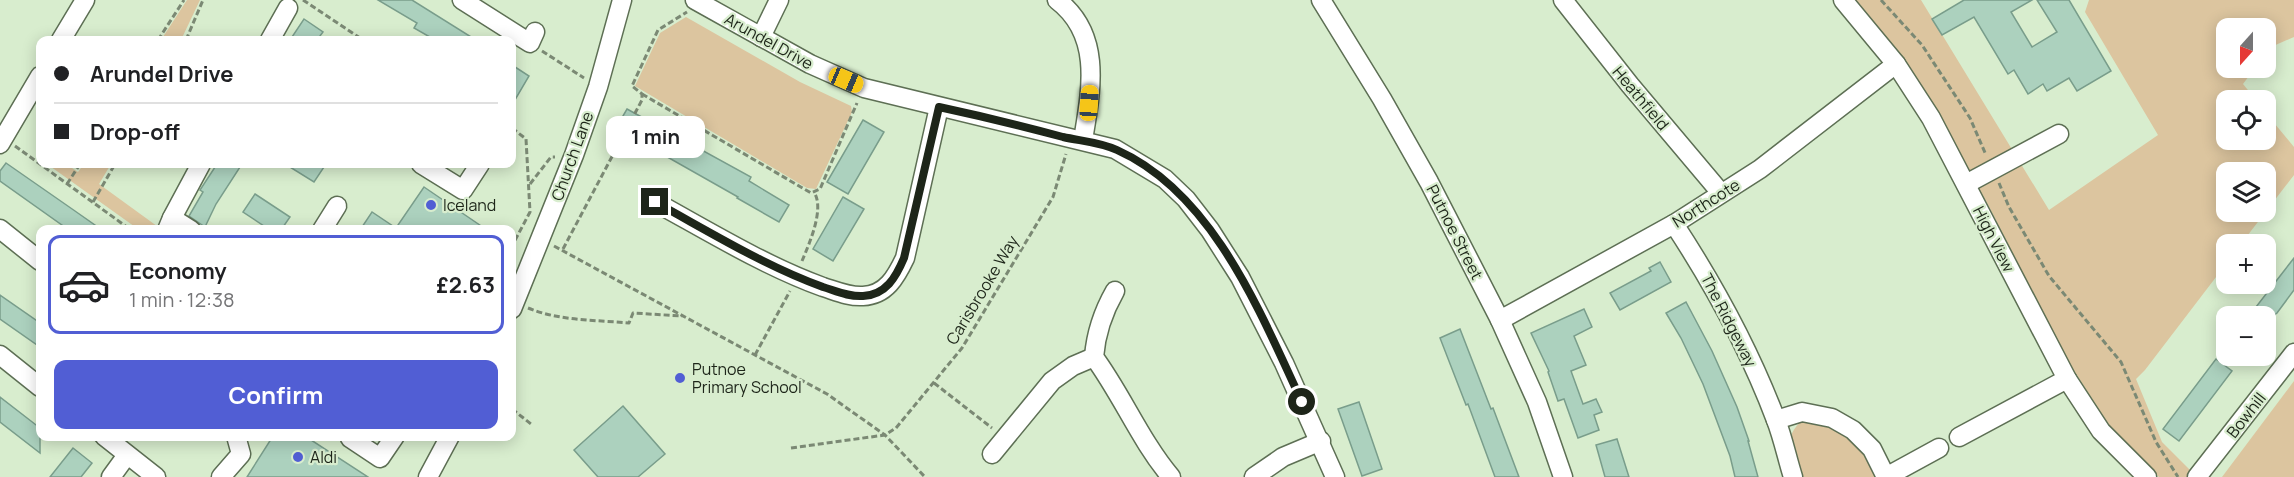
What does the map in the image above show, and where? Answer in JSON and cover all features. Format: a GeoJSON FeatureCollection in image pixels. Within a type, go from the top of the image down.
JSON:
{"type":"FeatureCollection","features":[{"type":"Feature","properties":{"kind":"street","name":"Church Lane"},"geometry":{"type":"LineString","coordinates":[[516,299],[574,155],[598,87],[622,0]]}},
{"type":"Feature","properties":{"kind":"street"},"geometry":{"type":"LineString","coordinates":[[761,37],[779,0]]}},
{"type":"Feature","properties":{"kind":"street"},"geometry":{"type":"LineString","coordinates":[[1057,0],[1080,25],[1090,49],[1089,103],[1076,139]]}},
{"type":"Feature","properties":{"kind":"street","name":"Heathfield"},"geometry":{"type":"LineString","coordinates":[[1563,0],[1630,85],[1721,193]]}},
{"type":"Feature","properties":{"kind":"street","name":"High View"},"geometry":{"type":"LineString","coordinates":[[1843,0],[1896,64],[1931,118],[2067,379],[2102,431],[2147,477]]}},
{"type":"Feature","properties":{"kind":"street"},"geometry":{"type":"LineString","coordinates":[[63,36],[80,2]]}},
{"type":"Feature","properties":{"kind":"street"},"geometry":{"type":"LineString","coordinates":[[468,2],[533,38]]}},
{"type":"Feature","properties":{"kind":"street","name":"Arundel Drive"},"geometry":{"type":"LineString","coordinates":[[698,2],[810,64],[864,88],[1115,149],[1165,179],[1186,199],[1210,230],[1240,277],[1321,441],[1335,477]]}},
{"type":"Feature","properties":{"kind":"street","name":"Putnoe Street"},"geometry":{"type":"LineString","coordinates":[[1329,3],[1429,182],[1500,320],[1537,402],[1563,477]]}},
{"type":"Feature","properties":{"kind":"street"},"geometry":{"type":"LineString","coordinates":[[273,36],[296,4]]}},
{"type":"Feature","properties":{"kind":"street","name":"Northcote"},"geometry":{"type":"LineString","coordinates":[[1500,320],[1674,224],[1760,169],[1896,64]]}},
{"type":"Feature","properties":{"kind":"street"},"geometry":{"type":"LineString","coordinates":[[2,141],[36,83]]}},
{"type":"Feature","properties":{"kind":"street"},"geometry":{"type":"LineString","coordinates":[[655,202],[774,266],[847,295],[865,297],[883,290],[896,278],[904,258],[939,107]]}},
{"type":"Feature","properties":{"kind":"street"},"geometry":{"type":"LineString","coordinates":[[1966,184],[2060,134]]}},
{"type":"Feature","properties":{"kind":"street"},"geometry":{"type":"LineString","coordinates":[[170,224],[199,168]]}},
{"type":"Feature","properties":{"kind":"street"},"geometry":{"type":"LineString","coordinates":[[435,168],[463,190],[477,168]]}},
{"type":"Feature","properties":{"kind":"street"},"geometry":{"type":"LineString","coordinates":[[325,225],[337,206]]}},
{"type":"Feature","properties":{"kind":"street","name":"The Ridgeway"},"geometry":{"type":"LineString","coordinates":[[1674,224],[1698,261],[1734,328],[1776,420],[1793,477]]}},
{"type":"Feature","properties":{"kind":"street"},"geometry":{"type":"LineString","coordinates":[[0,229],[36,258]]}},
{"type":"Feature","properties":{"kind":"street"},"geometry":{"type":"LineString","coordinates":[[1115,291],[1104,310],[1096,336],[1094,357],[1108,376],[1146,443],[1171,477]]}},
{"type":"Feature","properties":{"kind":"street","name":"Bowhill"},"geometry":{"type":"LineString","coordinates":[[2197,477],[2294,353]]}},
{"type":"Feature","properties":{"kind":"street"},"geometry":{"type":"LineString","coordinates":[[0,355],[36,384]]}},
{"type":"Feature","properties":{"kind":"street"},"geometry":{"type":"LineString","coordinates":[[992,454],[1052,381],[1073,366],[1094,357]]}},
{"type":"Feature","properties":{"kind":"street"},"geometry":{"type":"LineString","coordinates":[[1959,437],[2067,379]]}},
{"type":"Feature","properties":{"kind":"street"},"geometry":{"type":"LineString","coordinates":[[1776,420],[1802,412],[1832,418],[1853,430],[1872,449],[1886,477],[1940,448]]}},
{"type":"Feature","properties":{"kind":"street"},"geometry":{"type":"LineString","coordinates":[[110,441],[156,477]]}},
{"type":"Feature","properties":{"kind":"street"},"geometry":{"type":"LineString","coordinates":[[221,477],[241,454],[237,441]]}},
{"type":"Feature","properties":{"kind":"street"},"geometry":{"type":"LineString","coordinates":[[354,441],[380,458],[391,441]]}},
{"type":"Feature","properties":{"kind":"street"},"geometry":{"type":"LineString","coordinates":[[428,477],[447,441]]}},
{"type":"Feature","properties":{"kind":"street"},"geometry":{"type":"LineString","coordinates":[[1254,477],[1283,457],[1321,441]]}},
{"type":"Feature","properties":{"kind":"street"},"geometry":{"type":"LineString","coordinates":[[111,477],[127,455]]}},
{"type":"Feature","properties":{"kind":"path"},"geometry":{"type":"LineString","coordinates":[[161,36],[184,0]]}},
{"type":"Feature","properties":{"kind":"path"},"geometry":{"type":"LineString","coordinates":[[188,36],[202,0]]}},
{"type":"Feature","properties":{"kind":"path"},"geometry":{"type":"LineString","coordinates":[[1881,0],[1922,45],[1970,118],[2009,207],[2049,276],[2121,362],[2156,441],[2178,477]]}},
{"type":"Feature","properties":{"kind":"path"},"geometry":{"type":"LineString","coordinates":[[698,2],[658,30],[632,86],[807,191],[814,192],[820,189],[864,88]]}},
{"type":"Feature","properties":{"kind":"path"},"geometry":{"type":"LineString","coordinates":[[296,4],[356,36]]}},
{"type":"Feature","properties":{"kind":"path"},"geometry":{"type":"LineString","coordinates":[[533,38],[598,87]]}},
{"type":"Feature","properties":{"kind":"path"},"geometry":{"type":"LineString","coordinates":[[562,249],[642,100],[642,94]]}},
{"type":"Feature","properties":{"kind":"path"},"geometry":{"type":"LineString","coordinates":[[516,131],[526,139],[530,212],[516,238]]}},
{"type":"Feature","properties":{"kind":"path","name":"Carisbrooke Way"},"geometry":{"type":"LineString","coordinates":[[885,435],[896,428],[962,348],[1053,196],[1076,139]]}},
{"type":"Feature","properties":{"kind":"path"},"geometry":{"type":"LineString","coordinates":[[2,141],[36,163]]}},
{"type":"Feature","properties":{"kind":"path"},"geometry":{"type":"LineString","coordinates":[[529,186],[551,157],[574,155]]}},
{"type":"Feature","properties":{"kind":"path"},"geometry":{"type":"LineString","coordinates":[[43,168],[124,225]]}},
{"type":"Feature","properties":{"kind":"path"},"geometry":{"type":"LineString","coordinates":[[67,184],[77,168]]}},
{"type":"Feature","properties":{"kind":"path"},"geometry":{"type":"LineString","coordinates":[[93,202],[113,168]]}},
{"type":"Feature","properties":{"kind":"path"},"geometry":{"type":"LineString","coordinates":[[755,354],[797,276],[815,224],[818,203],[814,192]]}},
{"type":"Feature","properties":{"kind":"path"},"geometry":{"type":"LineString","coordinates":[[540,240],[562,249],[827,394],[885,435],[925,477]]}},
{"type":"Feature","properties":{"kind":"path"},"geometry":{"type":"LineString","coordinates":[[516,307],[583,319],[629,323]]}},
{"type":"Feature","properties":{"kind":"path"},"geometry":{"type":"LineString","coordinates":[[629,323],[633,313],[684,316]]}},
{"type":"Feature","properties":{"kind":"path"},"geometry":{"type":"LineString","coordinates":[[629,323],[632,328]]}},
{"type":"Feature","properties":{"kind":"path"},"geometry":{"type":"LineString","coordinates":[[934,383],[1005,438]]}},
{"type":"Feature","properties":{"kind":"path"},"geometry":{"type":"LineString","coordinates":[[516,412],[531,424]]}},
{"type":"Feature","properties":{"kind":"path"},"geometry":{"type":"LineString","coordinates":[[791,448],[885,435]]}},
{"type":"Feature","properties":{"kind":"shaded area"},"geometry":{"type":"Polygon","coordinates":[[[187,0],[200,0],[183,36],[164,36],[187,0]]]}},
{"type":"Feature","properties":{"kind":"shaded area"},"geometry":{"type":"Polygon","coordinates":[[[1854,0],[1921,0],[2049,210],[2158,135],[2085,12],[2089,0],[2294,0],[2294,37],[2276,45],[2276,18],[2216,18],[2216,78],[2248,78],[2243,84],[2248,90],[2216,90],[2216,150],[2276,150],[2276,125],[2294,147],[2294,175],[2276,198],[2276,162],[2216,162],[2216,222],[2258,222],[2249,234],[2216,234],[2216,277],[2136,379],[2162,442],[2194,474],[2191,477],[2159,477],[2118,439],[2069,363],[1987,203],[1907,67],[1854,0]]]}},
{"type":"Feature","properties":{"kind":"shaded area"},"geometry":{"type":"Polygon","coordinates":[[[686,17],[800,82],[851,106],[852,112],[816,189],[807,188],[635,86],[660,33],[686,17]]]}},
{"type":"Feature","properties":{"kind":"shaded area"},"geometry":{"type":"Polygon","coordinates":[[[53,168],[72,168],[78,172],[81,168],[109,168],[99,184],[155,225],[132,225],[53,168]]]}},
{"type":"Feature","properties":{"kind":"shaded area"},"geometry":{"type":"Polygon","coordinates":[[[2294,381],[2294,477],[2222,477],[2294,381]]]}},
{"type":"Feature","properties":{"kind":"shaded area"},"geometry":{"type":"Polygon","coordinates":[[[1804,419],[1831,425],[1850,436],[1864,453],[1877,477],[1799,477],[1791,452],[1790,439],[1804,419]]]}},
{"type":"Feature","properties":{"kind":"building"},"geometry":{"type":"Polygon","coordinates":[[[378,0],[412,0],[470,36],[428,36],[414,28],[417,23],[378,0]]]}},
{"type":"Feature","properties":{"kind":"building"},"geometry":{"type":"Polygon","coordinates":[[[1964,0],[2032,0],[2011,12],[2032,47],[2057,32],[2037,0],[2069,0],[2111,71],[2077,91],[2069,78],[2047,91],[2043,84],[2028,94],[2014,70],[2008,74],[1974,17],[1942,35],[1932,19],[1964,0]]]}},
{"type":"Feature","properties":{"kind":"building"},"geometry":{"type":"Polygon","coordinates":[[[304,19],[323,32],[320,36],[293,36],[304,19]]]}},
{"type":"Feature","properties":{"kind":"building"},"geometry":{"type":"Polygon","coordinates":[[[516,68],[529,76],[516,98],[516,68]]]}},
{"type":"Feature","properties":{"kind":"building"},"geometry":{"type":"Polygon","coordinates":[[[627,109],[751,177],[749,181],[789,205],[779,222],[616,128],[627,109]]]}},
{"type":"Feature","properties":{"kind":"building"},"geometry":{"type":"Polygon","coordinates":[[[863,120],[884,132],[848,194],[827,182],[863,120]]]}},
{"type":"Feature","properties":{"kind":"building"},"geometry":{"type":"Polygon","coordinates":[[[6,163],[95,225],[62,225],[0,181],[0,171],[6,163]]]}},
{"type":"Feature","properties":{"kind":"building"},"geometry":{"type":"Polygon","coordinates":[[[214,168],[239,168],[216,204],[206,225],[202,225],[189,216],[203,192],[200,190],[214,168]]]}},
{"type":"Feature","properties":{"kind":"building"},"geometry":{"type":"Polygon","coordinates":[[[291,168],[323,168],[314,182],[291,168]]]}},
{"type":"Feature","properties":{"kind":"building","name":"Iceland"},"geometry":{"type":"Polygon","coordinates":[[[424,187],[480,225],[398,225],[424,187]]]}},
{"type":"Feature","properties":{"kind":"building"},"geometry":{"type":"Polygon","coordinates":[[[255,194],[290,217],[284,225],[262,225],[243,212],[255,194]]]}},
{"type":"Feature","properties":{"kind":"building"},"geometry":{"type":"Polygon","coordinates":[[[843,197],[864,209],[833,261],[813,249],[843,197]]]}},
{"type":"Feature","properties":{"kind":"building","name":"Iceland"},"geometry":{"type":"Polygon","coordinates":[[[372,212],[392,225],[363,225],[372,212]]]}},
{"type":"Feature","properties":{"kind":"building"},"geometry":{"type":"Polygon","coordinates":[[[2294,258],[2294,290],[2276,314],[2276,306],[2257,306],[2266,294],[2276,294],[2276,281],[2294,258]]]}},
{"type":"Feature","properties":{"kind":"building"},"geometry":{"type":"Polygon","coordinates":[[[1660,262],[1671,282],[1620,310],[1610,293],[1651,271],[1649,268],[1660,262]]]}},
{"type":"Feature","properties":{"kind":"building"},"geometry":{"type":"Polygon","coordinates":[[[0,295],[36,320],[36,344],[0,319],[0,295]]]}},
{"type":"Feature","properties":{"kind":"building"},"geometry":{"type":"Polygon","coordinates":[[[1686,302],[1712,351],[1737,407],[1758,477],[1735,477],[1730,456],[1703,384],[1666,313],[1686,302]]]}},
{"type":"Feature","properties":{"kind":"building"},"geometry":{"type":"Polygon","coordinates":[[[1584,309],[1592,327],[1574,336],[1586,365],[1571,371],[1583,404],[1596,399],[1602,412],[1594,415],[1599,430],[1578,438],[1564,399],[1558,401],[1549,371],[1531,333],[1584,309]]]}},
{"type":"Feature","properties":{"kind":"building"},"geometry":{"type":"Polygon","coordinates":[[[1460,329],[1519,477],[1495,477],[1468,404],[1466,405],[1440,338],[1460,329]]]}},
{"type":"Feature","properties":{"kind":"building"},"geometry":{"type":"Polygon","coordinates":[[[2216,359],[2216,366],[2225,366],[2232,371],[2179,441],[2163,429],[2216,359]]]}},
{"type":"Feature","properties":{"kind":"building"},"geometry":{"type":"Polygon","coordinates":[[[0,397],[36,425],[36,441],[40,441],[40,453],[0,422],[0,397]]]}},
{"type":"Feature","properties":{"kind":"building"},"geometry":{"type":"Polygon","coordinates":[[[1359,402],[1382,469],[1362,476],[1338,409],[1359,402]]]}},
{"type":"Feature","properties":{"kind":"building"},"geometry":{"type":"Polygon","coordinates":[[[623,406],[665,454],[638,477],[598,477],[574,450],[623,406]]]}},
{"type":"Feature","properties":{"kind":"building"},"geometry":{"type":"Polygon","coordinates":[[[1617,439],[1629,477],[1605,477],[1596,445],[1617,439]]]}},
{"type":"Feature","properties":{"kind":"building","name":"Aldi"},"geometry":{"type":"Polygon","coordinates":[[[270,441],[313,441],[368,477],[247,477],[270,441]]]}},
{"type":"Feature","properties":{"kind":"building"},"geometry":{"type":"Polygon","coordinates":[[[73,448],[92,463],[81,477],[50,477],[73,448]]]}},
{"type":"Feature","properties":{"kind":"place","name":"Iceland"},"geometry":{"type":"Point","coordinates":[431,205]}},
{"type":"Feature","properties":{"kind":"place","name":"Putnoe Primary School"},"geometry":{"type":"Point","coordinates":[680,378]}},
{"type":"Feature","properties":{"kind":"place","name":"Aldi"},"geometry":{"type":"Point","coordinates":[298,457]}},
{"type":"Feature","properties":{"kind":"route"},"geometry":{"type":"LineString","coordinates":[[655,202],[774,266],[847,295],[865,297],[883,290],[896,278],[904,258],[939,107],[1115,149],[1165,179],[1186,199],[1210,230],[1240,277],[1302,402]]}}]}
